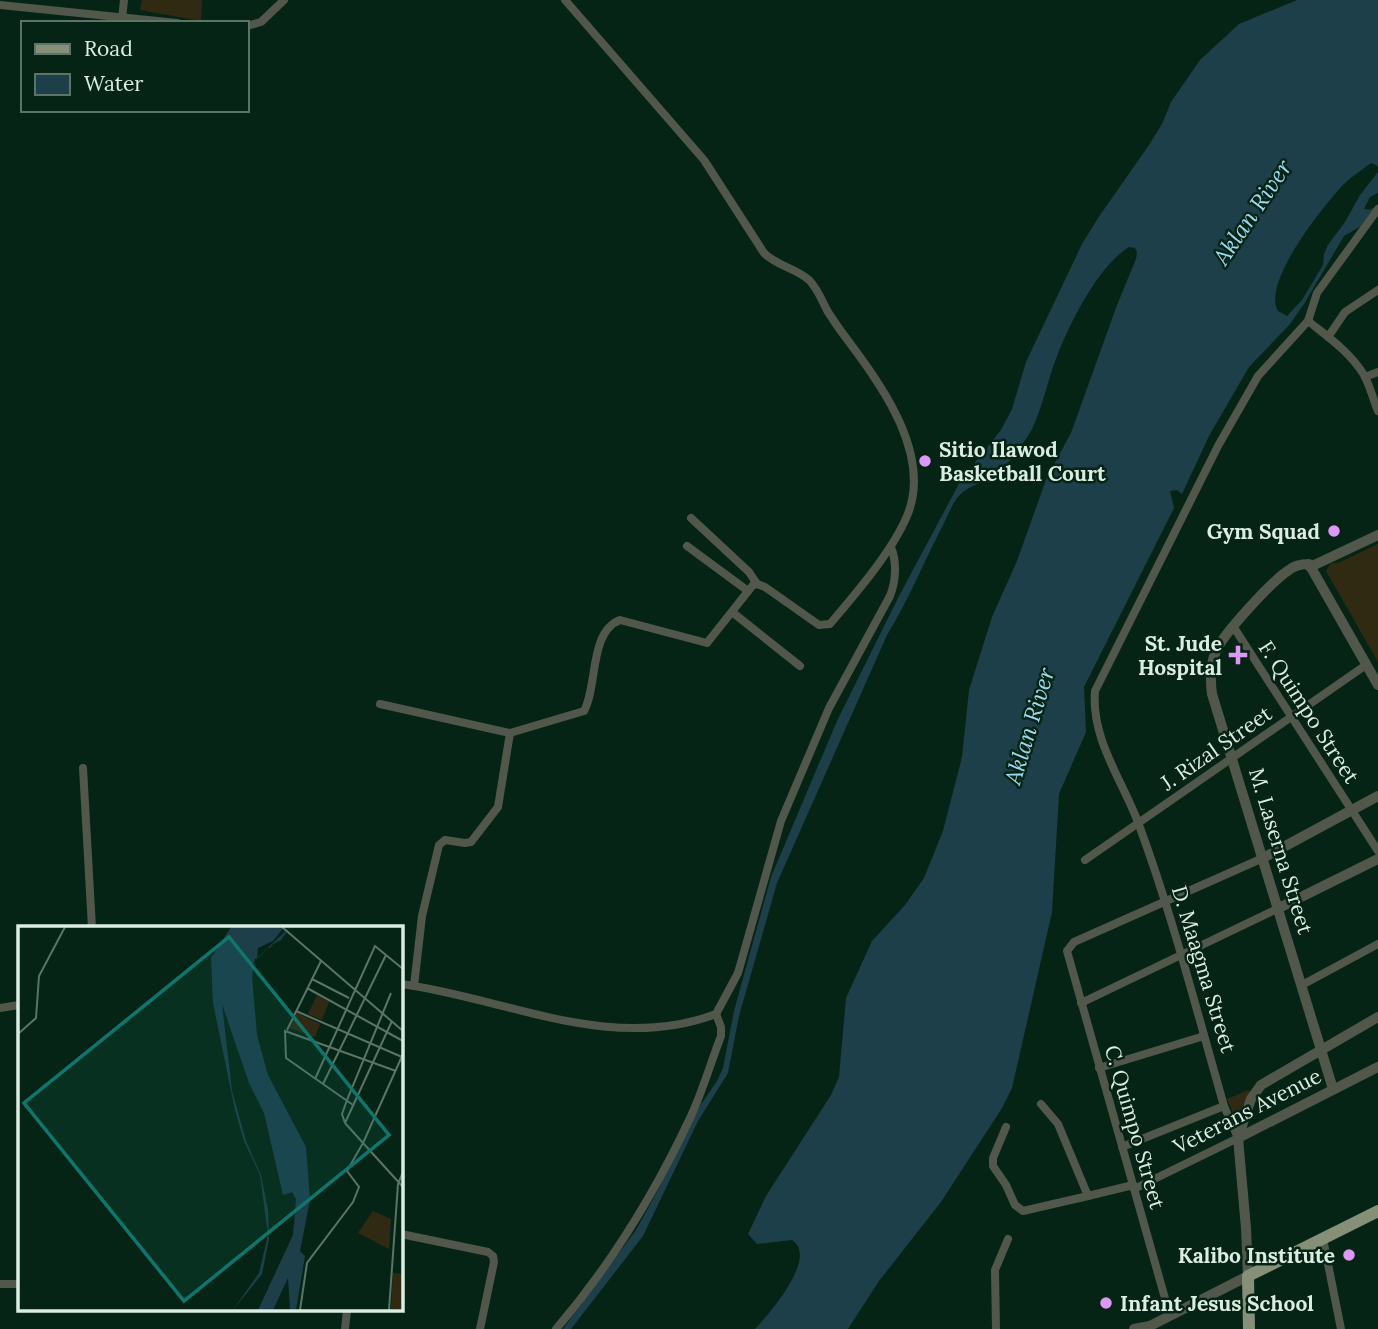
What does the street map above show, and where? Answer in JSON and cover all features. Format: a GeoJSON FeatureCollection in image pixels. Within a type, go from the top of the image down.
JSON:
{"type":"FeatureCollection","features":[{"type":"Feature","properties":{"kind":"main road"},"geometry":{"type":"LineString","coordinates":[[1251,1272],[1378,1211]]}},
{"type":"Feature","properties":{"kind":"main road","name":"D. Maagma Street"},"geometry":{"type":"LineString","coordinates":[[1249,1329],[1251,1272]]}},
{"type":"Feature","properties":{"kind":"main road","name":"D. Maagma Street"},"geometry":{"type":"LineString","coordinates":[[1251,1272],[1257,1329]]}},
{"type":"Feature","properties":{"kind":"street"},"geometry":{"type":"LineString","coordinates":[[122,19],[124,0]]}},
{"type":"Feature","properties":{"kind":"street"},"geometry":{"type":"LineString","coordinates":[[248,26],[261,22],[284,0]]}},
{"type":"Feature","properties":{"kind":"street"},"geometry":{"type":"LineString","coordinates":[[565,0],[644,93],[691,143],[760,248],[770,259],[801,273],[816,286],[837,326],[874,375],[901,424],[912,466],[913,485],[907,516],[891,547],[833,621],[826,626],[819,625],[757,584],[749,572],[691,518]]}},
{"type":"Feature","properties":{"kind":"street"},"geometry":{"type":"LineString","coordinates":[[0,5],[150,21]]}},
{"type":"Feature","properties":{"kind":"street"},"geometry":{"type":"LineString","coordinates":[[1378,209],[1317,293],[1308,321],[1350,356],[1365,377],[1378,411]]}},
{"type":"Feature","properties":{"kind":"street"},"geometry":{"type":"LineString","coordinates":[[1328,337],[1345,312],[1378,290]]}},
{"type":"Feature","properties":{"kind":"street","name":"D. Maagma Street"},"geometry":{"type":"LineString","coordinates":[[1251,1272],[1238,1138],[1224,1106],[1139,823],[1111,765],[1096,718],[1095,691],[1218,446],[1258,376],[1308,321]]}},
{"type":"Feature","properties":{"kind":"street"},"geometry":{"type":"LineString","coordinates":[[1365,377],[1378,372]]}},
{"type":"Feature","properties":{"kind":"street","name":"M. Laserna Street"},"geometry":{"type":"LineString","coordinates":[[1333,1089],[1212,694],[1210,679],[1215,652],[1222,639],[1287,571],[1301,564],[1310,566],[1378,535]]}},
{"type":"Feature","properties":{"kind":"street"},"geometry":{"type":"LineString","coordinates":[[687,546],[748,591]]}},
{"type":"Feature","properties":{"kind":"street"},"geometry":{"type":"LineString","coordinates":[[402,985],[586,1026],[679,1026],[716,1014],[738,974],[786,809],[829,708],[894,587],[895,556],[891,547]]}},
{"type":"Feature","properties":{"kind":"street"},"geometry":{"type":"LineString","coordinates":[[1310,566],[1378,685]]}},
{"type":"Feature","properties":{"kind":"street"},"geometry":{"type":"LineString","coordinates":[[414,986],[422,916],[439,845],[445,840],[471,842],[496,811],[512,730],[584,711],[600,643],[613,622],[628,621],[705,643],[748,591],[757,584]]}},
{"type":"Feature","properties":{"kind":"street"},"geometry":{"type":"LineString","coordinates":[[732,612],[800,666]]}},
{"type":"Feature","properties":{"kind":"street","name":"F. Quimpo Street"},"geometry":{"type":"LineString","coordinates":[[1233,626],[1378,851]]}},
{"type":"Feature","properties":{"kind":"street","name":"J. Rizal Street"},"geometry":{"type":"LineString","coordinates":[[1085,860],[1366,664]]}},
{"type":"Feature","properties":{"kind":"street"},"geometry":{"type":"LineString","coordinates":[[380,704],[510,733]]}},
{"type":"Feature","properties":{"kind":"street"},"geometry":{"type":"LineString","coordinates":[[83,768],[92,926]]}},
{"type":"Feature","properties":{"kind":"street"},"geometry":{"type":"LineString","coordinates":[[1164,902],[1263,858],[1378,796]]}},
{"type":"Feature","properties":{"kind":"street"},"geometry":{"type":"LineString","coordinates":[[1081,1003],[1378,859]]}},
{"type":"Feature","properties":{"kind":"street","name":"C. Quimpo Street"},"geometry":{"type":"LineString","coordinates":[[1164,902],[1071,944],[1067,954],[1170,1315]]}},
{"type":"Feature","properties":{"kind":"street"},"geometry":{"type":"LineString","coordinates":[[1302,985],[1378,944]]}},
{"type":"Feature","properties":{"kind":"street"},"geometry":{"type":"LineString","coordinates":[[0,1008],[18,1005]]}},
{"type":"Feature","properties":{"kind":"street"},"geometry":{"type":"LineString","coordinates":[[556,1329],[609,1263],[648,1199],[691,1115],[721,1036],[716,1014]]}},
{"type":"Feature","properties":{"kind":"street"},"geometry":{"type":"LineString","coordinates":[[1238,1138],[1251,1099],[1261,1085],[1378,1017]]}},
{"type":"Feature","properties":{"kind":"street"},"geometry":{"type":"LineString","coordinates":[[1100,1068],[1204,1036]]}},
{"type":"Feature","properties":{"kind":"street","name":"Veterans Avenue"},"geometry":{"type":"LineString","coordinates":[[1006,1127],[993,1157],[993,1166],[1006,1185],[1015,1206],[1023,1211],[1133,1187],[1238,1138],[1378,1067]]}},
{"type":"Feature","properties":{"kind":"street"},"geometry":{"type":"LineString","coordinates":[[1041,1104],[1058,1124],[1088,1196]]}},
{"type":"Feature","properties":{"kind":"street"},"geometry":{"type":"LineString","coordinates":[[1122,1147],[1224,1106]]}},
{"type":"Feature","properties":{"kind":"street"},"geometry":{"type":"LineString","coordinates":[[402,1234],[488,1252],[492,1256],[494,1262],[480,1329]]}},
{"type":"Feature","properties":{"kind":"street"},"geometry":{"type":"LineString","coordinates":[[996,1329],[995,1270],[1008,1239]]}},
{"type":"Feature","properties":{"kind":"street"},"geometry":{"type":"LineString","coordinates":[[1323,1239],[1341,1329]]}},
{"type":"Feature","properties":{"kind":"street"},"geometry":{"type":"LineString","coordinates":[[1134,1329],[1150,1326],[1251,1272]]}},
{"type":"Feature","properties":{"kind":"shaded area"},"geometry":{"type":"Polygon","coordinates":[[[142,0],[202,0],[201,21],[140,10],[142,0]]]}},
{"type":"Feature","properties":{"kind":"shaded area"},"geometry":{"type":"Polygon","coordinates":[[[1378,544],[1378,662],[1326,571],[1331,563],[1338,563],[1378,544]]]}},
{"type":"Feature","properties":{"kind":"shaded area"},"geometry":{"type":"Polygon","coordinates":[[[1248,1090],[1250,1092],[1239,1123],[1227,1099],[1248,1090]]]}},
{"type":"Feature","properties":{"kind":"water","name":"Aklan River"},"geometry":{"type":"Polygon","coordinates":[[[1297,0],[1378,0],[1378,166],[1371,163],[1347,181],[1310,226],[1278,282],[1275,298],[1278,311],[1287,316],[1302,300],[1323,265],[1328,245],[1378,172],[1378,193],[1370,197],[1364,209],[1375,207],[1361,226],[1344,236],[1290,324],[1249,367],[1209,436],[1182,494],[1177,490],[1170,491],[1174,508],[1084,687],[1086,732],[1059,794],[1052,912],[1012,1088],[1002,1108],[941,1202],[879,1281],[848,1329],[755,1329],[789,1285],[800,1259],[799,1248],[792,1240],[757,1244],[748,1234],[766,1196],[831,1095],[839,1077],[846,998],[872,941],[905,905],[924,878],[943,831],[962,757],[969,690],[992,617],[1017,561],[1047,477],[1071,433],[1136,259],[1135,248],[1129,247],[1106,267],[1077,312],[1057,356],[1037,419],[1026,439],[998,472],[964,491],[952,506],[887,635],[777,883],[739,1016],[728,1073],[698,1121],[643,1236],[571,1329],[563,1329],[636,1230],[693,1116],[717,1081],[723,1068],[734,1011],[771,877],[837,721],[961,480],[1001,430],[1012,409],[1026,362],[1082,244],[1149,145],[1171,102],[1200,60],[1239,24],[1297,0]]]}},
{"type":"Feature","properties":{"kind":"place","name":"Sitio Ilawod Basketball Court"},"geometry":{"type":"Point","coordinates":[925,461]}},
{"type":"Feature","properties":{"kind":"place","name":"Gym Squad"},"geometry":{"type":"Point","coordinates":[1334,531]}},
{"type":"Feature","properties":{"kind":"place","name":"St. Jude Hospital"},"geometry":{"type":"Point","coordinates":[1238,655]}},
{"type":"Feature","properties":{"kind":"place","name":"Kalibo Institute"},"geometry":{"type":"Point","coordinates":[1349,1255]}},
{"type":"Feature","properties":{"kind":"place","name":"Infant Jesus School"},"geometry":{"type":"Point","coordinates":[1106,1303]}}]}
